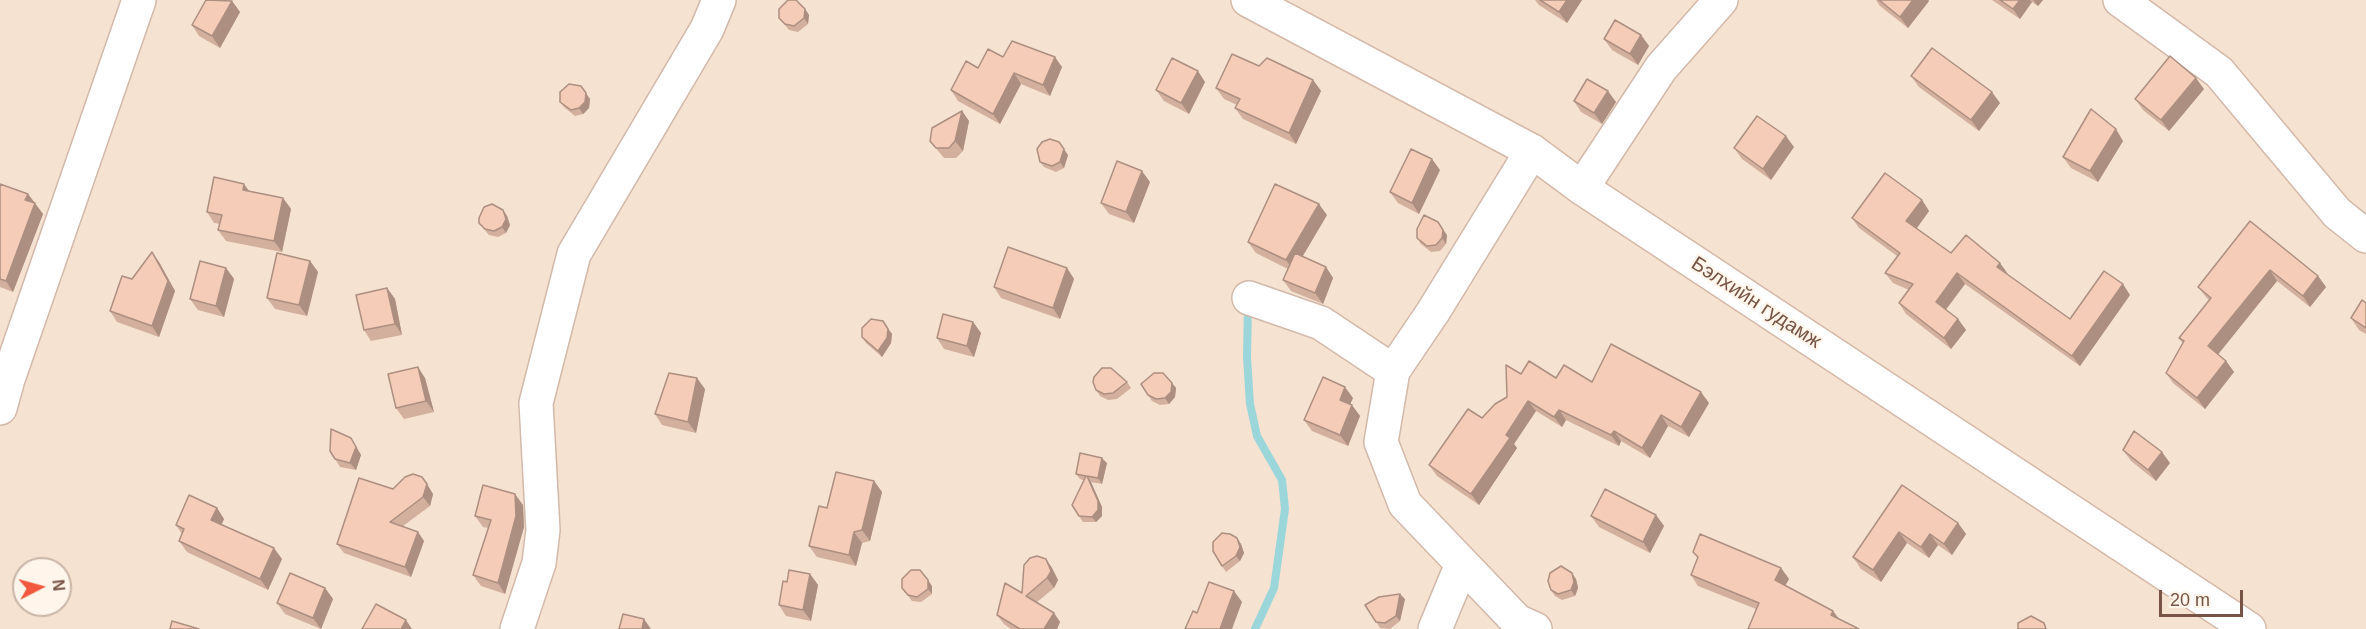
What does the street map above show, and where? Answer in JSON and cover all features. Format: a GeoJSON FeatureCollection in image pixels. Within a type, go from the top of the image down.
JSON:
{"type":"FeatureCollection","features":[{"type":"Feature","properties":{"kind":"street"},"geometry":{"type":"LineString","coordinates":[[0,408],[139,0]]}},
{"type":"Feature","properties":{"kind":"street"},"geometry":{"type":"LineString","coordinates":[[517,629],[539,563],[543,530],[536,403],[574,254],[707,29],[719,0]]}},
{"type":"Feature","properties":{"kind":"street","name":"Бэлхийн гудамж"},"geometry":{"type":"LineString","coordinates":[[1248,0],[1532,151],[1582,188],[2249,629]]}},
{"type":"Feature","properties":{"kind":"street"},"geometry":{"type":"LineString","coordinates":[[1582,188],[1661,68],[1721,0]]}},
{"type":"Feature","properties":{"kind":"street"},"geometry":{"type":"LineString","coordinates":[[2120,0],[2219,72],[2337,213],[2366,236]]}},
{"type":"Feature","properties":{"kind":"street"},"geometry":{"type":"LineString","coordinates":[[1532,151],[1433,312],[1393,371],[1381,442],[1405,504],[1517,621],[1534,629]]}},
{"type":"Feature","properties":{"kind":"street"},"geometry":{"type":"LineString","coordinates":[[1249,298],[1321,323],[1393,371]]}},
{"type":"Feature","properties":{"kind":"street"},"geometry":{"type":"LineString","coordinates":[[1435,629],[1462,564]]}},
{"type":"Feature","properties":{"kind":"shaded area"},"geometry":{"type":"Polygon","coordinates":[[[0,0],[2366,0],[2366,629],[0,629],[0,0]]]}},
{"type":"Feature","properties":{"kind":"building"},"geometry":{"type":"Polygon","coordinates":[[[206,0],[232,1],[212,36],[192,25],[206,0]]]}},
{"type":"Feature","properties":{"kind":"building"},"geometry":{"type":"Polygon","coordinates":[[[788,0],[796,0],[805,9],[804,18],[794,26],[785,24],[779,18],[779,9],[788,0]]]}},
{"type":"Feature","properties":{"kind":"building"},"geometry":{"type":"Polygon","coordinates":[[[1540,0],[1567,0],[1559,12],[1540,0]]]}},
{"type":"Feature","properties":{"kind":"building"},"geometry":{"type":"Polygon","coordinates":[[[1879,0],[1913,0],[1900,17],[1879,0]]]}},
{"type":"Feature","properties":{"kind":"building"},"geometry":{"type":"Polygon","coordinates":[[[2000,0],[2020,0],[2013,9],[2000,0]]]}},
{"type":"Feature","properties":{"kind":"building"},"geometry":{"type":"Polygon","coordinates":[[[1615,20],[1641,35],[1630,54],[1604,39],[1615,20]]]}},
{"type":"Feature","properties":{"kind":"building"},"geometry":{"type":"Polygon","coordinates":[[[1012,41],[1055,57],[1043,85],[1014,73],[993,114],[951,90],[966,61],[978,68],[988,49],[1003,57],[1012,41]]]}},
{"type":"Feature","properties":{"kind":"building"},"geometry":{"type":"Polygon","coordinates":[[[1932,48],[1992,92],[1971,120],[1911,76],[1932,48]]]}},
{"type":"Feature","properties":{"kind":"building"},"geometry":{"type":"Polygon","coordinates":[[[1232,54],[1259,66],[1267,58],[1313,80],[1289,133],[1235,108],[1240,99],[1216,88],[1232,54]]]}},
{"type":"Feature","properties":{"kind":"building"},"geometry":{"type":"Polygon","coordinates":[[[2170,56],[2196,78],[2161,120],[2135,99],[2170,56]]]}},
{"type":"Feature","properties":{"kind":"building"},"geometry":{"type":"Polygon","coordinates":[[[1172,58],[1198,71],[1181,103],[1156,90],[1172,58]]]}},
{"type":"Feature","properties":{"kind":"building"},"geometry":{"type":"Polygon","coordinates":[[[1587,79],[1608,91],[1594,113],[1574,101],[1587,79]]]}},
{"type":"Feature","properties":{"kind":"building"},"geometry":{"type":"Polygon","coordinates":[[[569,84],[581,86],[586,93],[585,102],[579,108],[571,110],[560,102],[560,92],[569,84]]]}},
{"type":"Feature","properties":{"kind":"building"},"geometry":{"type":"Polygon","coordinates":[[[2091,109],[2116,129],[2090,171],[2063,157],[2091,109]]]}},
{"type":"Feature","properties":{"kind":"building"},"geometry":{"type":"Polygon","coordinates":[[[962,111],[955,141],[949,148],[936,148],[930,141],[932,128],[962,111]]]}},
{"type":"Feature","properties":{"kind":"building"},"geometry":{"type":"Polygon","coordinates":[[[1757,116],[1786,136],[1763,169],[1734,148],[1757,116]]]}},
{"type":"Feature","properties":{"kind":"building"},"geometry":{"type":"Polygon","coordinates":[[[1050,139],[1059,142],[1064,149],[1060,162],[1052,166],[1040,162],[1037,149],[1042,142],[1050,139]]]}},
{"type":"Feature","properties":{"kind":"building"},"geometry":{"type":"Polygon","coordinates":[[[1411,149],[1432,159],[1412,203],[1390,192],[1411,149]]]}},
{"type":"Feature","properties":{"kind":"building"},"geometry":{"type":"Polygon","coordinates":[[[1117,161],[1142,171],[1126,212],[1101,203],[1117,161]]]}},
{"type":"Feature","properties":{"kind":"building"},"geometry":{"type":"Polygon","coordinates":[[[1885,173],[1922,200],[1906,221],[1951,253],[1966,235],[2000,263],[1997,267],[2070,319],[2104,271],[2123,284],[2072,356],[1957,273],[1936,302],[1958,319],[1944,338],[1899,303],[1913,284],[1885,273],[1900,253],[1852,218],[1885,173]]]}},
{"type":"Feature","properties":{"kind":"building"},"geometry":{"type":"Polygon","coordinates":[[[214,177],[244,184],[243,190],[283,198],[274,241],[218,230],[222,215],[207,212],[214,177]]]}},
{"type":"Feature","properties":{"kind":"building"},"geometry":{"type":"Polygon","coordinates":[[[0,184],[28,194],[25,200],[35,203],[6,281],[0,279],[0,184]]]}},
{"type":"Feature","properties":{"kind":"building"},"geometry":{"type":"Polygon","coordinates":[[[1275,184],[1319,204],[1286,260],[1248,242],[1275,184]]]}},
{"type":"Feature","properties":{"kind":"building"},"geometry":{"type":"Polygon","coordinates":[[[492,204],[503,210],[506,219],[502,227],[494,231],[485,229],[479,223],[484,207],[492,204]]]}},
{"type":"Feature","properties":{"kind":"building"},"geometry":{"type":"Polygon","coordinates":[[[1424,215],[1438,222],[1443,230],[1442,238],[1436,245],[1427,246],[1417,238],[1417,229],[1424,215]]]}},
{"type":"Feature","properties":{"kind":"building"},"geometry":{"type":"Polygon","coordinates":[[[2250,221],[2318,276],[2303,296],[2270,270],[2208,346],[2226,361],[2197,398],[2166,373],[2184,341],[2179,338],[2211,298],[2198,287],[2250,221]]]}},
{"type":"Feature","properties":{"kind":"building"},"geometry":{"type":"Polygon","coordinates":[[[1008,247],[1067,268],[1053,308],[994,287],[1008,247]]]}},
{"type":"Feature","properties":{"kind":"building"},"geometry":{"type":"Polygon","coordinates":[[[152,252],[168,281],[152,326],[110,311],[122,276],[132,279],[152,252]]]}},
{"type":"Feature","properties":{"kind":"building"},"geometry":{"type":"Polygon","coordinates":[[[277,253],[310,261],[299,305],[267,298],[277,253]]]}},
{"type":"Feature","properties":{"kind":"building"},"geometry":{"type":"Polygon","coordinates":[[[1295,253],[1326,267],[1315,293],[1283,280],[1295,253]]]}},
{"type":"Feature","properties":{"kind":"building"},"geometry":{"type":"Polygon","coordinates":[[[200,261],[226,268],[216,306],[190,299],[200,261]]]}},
{"type":"Feature","properties":{"kind":"building"},"geometry":{"type":"Polygon","coordinates":[[[387,288],[395,324],[364,330],[356,295],[387,288]]]}},
{"type":"Feature","properties":{"kind":"building"},"geometry":{"type":"Polygon","coordinates":[[[2362,300],[2366,303],[2366,328],[2351,318],[2362,300]]]}},
{"type":"Feature","properties":{"kind":"building"},"geometry":{"type":"Polygon","coordinates":[[[943,314],[973,322],[967,346],[937,338],[943,314]]]}},
{"type":"Feature","properties":{"kind":"building"},"geometry":{"type":"Polygon","coordinates":[[[871,319],[883,321],[888,329],[887,338],[878,351],[862,337],[862,328],[871,319]]]}},
{"type":"Feature","properties":{"kind":"building"},"geometry":{"type":"Polygon","coordinates":[[[1611,344],[1701,392],[1681,427],[1661,415],[1642,448],[1614,431],[1611,435],[1559,410],[1554,417],[1528,401],[1506,435],[1510,438],[1471,494],[1429,465],[1468,409],[1482,418],[1495,404],[1507,397],[1506,365],[1521,374],[1529,361],[1556,378],[1564,365],[1592,382],[1611,344]]]}},
{"type":"Feature","properties":{"kind":"building"},"geometry":{"type":"Polygon","coordinates":[[[418,367],[426,401],[396,408],[388,374],[418,367]]]}},
{"type":"Feature","properties":{"kind":"building"},"geometry":{"type":"Polygon","coordinates":[[[1102,368],[1111,368],[1127,382],[1113,393],[1104,394],[1096,390],[1094,377],[1102,368]]]}},
{"type":"Feature","properties":{"kind":"building"},"geometry":{"type":"Polygon","coordinates":[[[669,373],[697,378],[688,422],[655,414],[669,373]]]}},
{"type":"Feature","properties":{"kind":"building"},"geometry":{"type":"Polygon","coordinates":[[[1154,373],[1163,373],[1172,383],[1171,392],[1165,398],[1156,399],[1148,395],[1141,384],[1154,373]]]}},
{"type":"Feature","properties":{"kind":"building"},"geometry":{"type":"Polygon","coordinates":[[[1323,377],[1345,387],[1340,400],[1352,405],[1340,435],[1304,420],[1323,377]]]}},
{"type":"Feature","properties":{"kind":"building"},"geometry":{"type":"Polygon","coordinates":[[[331,429],[351,438],[356,447],[350,463],[335,459],[330,451],[331,429]]]}},
{"type":"Feature","properties":{"kind":"building"},"geometry":{"type":"Polygon","coordinates":[[[2134,431],[2162,452],[2148,470],[2123,450],[2134,431]]]}},
{"type":"Feature","properties":{"kind":"building"},"geometry":{"type":"Polygon","coordinates":[[[1080,453],[1102,458],[1098,478],[1087,476],[1098,501],[1098,510],[1092,517],[1079,516],[1072,505],[1086,476],[1076,474],[1080,453]]]}},
{"type":"Feature","properties":{"kind":"building"},"geometry":{"type":"Polygon","coordinates":[[[836,472],[874,481],[862,530],[854,532],[849,555],[809,546],[819,506],[827,508],[836,472]]]}},
{"type":"Feature","properties":{"kind":"building"},"geometry":{"type":"Polygon","coordinates":[[[413,474],[422,477],[427,484],[423,497],[390,522],[418,532],[405,567],[337,544],[359,478],[393,489],[405,477],[413,474]]]}},
{"type":"Feature","properties":{"kind":"building"},"geometry":{"type":"Polygon","coordinates":[[[483,485],[515,494],[516,516],[498,583],[473,575],[491,520],[475,516],[483,485]]]}},
{"type":"Feature","properties":{"kind":"building"},"geometry":{"type":"Polygon","coordinates":[[[1902,485],[1958,523],[1944,544],[1930,534],[1921,547],[1899,532],[1873,570],[1853,557],[1902,485]]]}},
{"type":"Feature","properties":{"kind":"building"},"geometry":{"type":"Polygon","coordinates":[[[1605,489],[1656,515],[1643,542],[1591,516],[1605,489]]]}},
{"type":"Feature","properties":{"kind":"building"},"geometry":{"type":"Polygon","coordinates":[[[189,495],[217,508],[211,520],[274,548],[260,579],[179,541],[184,529],[176,525],[189,495]]]}},
{"type":"Feature","properties":{"kind":"building"},"geometry":{"type":"Polygon","coordinates":[[[1222,533],[1237,538],[1240,547],[1236,556],[1222,566],[1213,551],[1213,542],[1222,533]]]}},
{"type":"Feature","properties":{"kind":"building"},"geometry":{"type":"Polygon","coordinates":[[[1700,534],[1781,568],[1775,580],[1833,611],[1831,615],[1859,629],[1748,629],[1759,603],[1691,575],[1698,557],[1693,552],[1700,534]]]}},
{"type":"Feature","properties":{"kind":"building"},"geometry":{"type":"Polygon","coordinates":[[[1037,556],[1046,559],[1051,571],[1047,578],[1026,596],[1054,613],[1044,629],[1020,629],[997,615],[1005,583],[1022,593],[1024,565],[1030,558],[1037,556]]]}},
{"type":"Feature","properties":{"kind":"building"},"geometry":{"type":"Polygon","coordinates":[[[1561,566],[1572,573],[1574,582],[1571,590],[1558,594],[1551,590],[1548,581],[1550,573],[1561,566]]]}},
{"type":"Feature","properties":{"kind":"building"},"geometry":{"type":"Polygon","coordinates":[[[789,570],[810,574],[803,610],[779,605],[783,581],[787,582],[789,570]]]}},
{"type":"Feature","properties":{"kind":"building"},"geometry":{"type":"Polygon","coordinates":[[[911,570],[920,570],[928,580],[928,589],[917,597],[908,595],[902,588],[902,579],[911,570]]]}},
{"type":"Feature","properties":{"kind":"building"},"geometry":{"type":"Polygon","coordinates":[[[290,573],[325,588],[313,618],[277,603],[290,573]]]}},
{"type":"Feature","properties":{"kind":"building"},"geometry":{"type":"Polygon","coordinates":[[[1209,582],[1234,591],[1220,629],[1185,629],[1193,611],[1197,613],[1209,582]]]}},
{"type":"Feature","properties":{"kind":"building"},"geometry":{"type":"Polygon","coordinates":[[[1400,594],[1396,616],[1385,623],[1376,622],[1365,605],[1379,597],[1400,594]]]}},
{"type":"Feature","properties":{"kind":"building"},"geometry":{"type":"Polygon","coordinates":[[[376,604],[406,620],[401,629],[362,629],[376,604]]]}},
{"type":"Feature","properties":{"kind":"building"},"geometry":{"type":"Polygon","coordinates":[[[623,614],[644,619],[642,629],[619,629],[623,614]]]}},
{"type":"Feature","properties":{"kind":"building"},"geometry":{"type":"Polygon","coordinates":[[[2031,616],[2044,623],[2046,629],[2018,629],[2018,623],[2031,616]]]}},
{"type":"Feature","properties":{"kind":"building"},"geometry":{"type":"Polygon","coordinates":[[[172,621],[199,629],[170,629],[172,621]]]}},
{"type":"Feature","properties":{"kind":"waterway"},"geometry":{"type":"LineString","coordinates":[[1248,306],[1247,357],[1250,404],[1257,436],[1282,480],[1285,509],[1274,588],[1255,629]]}}]}
